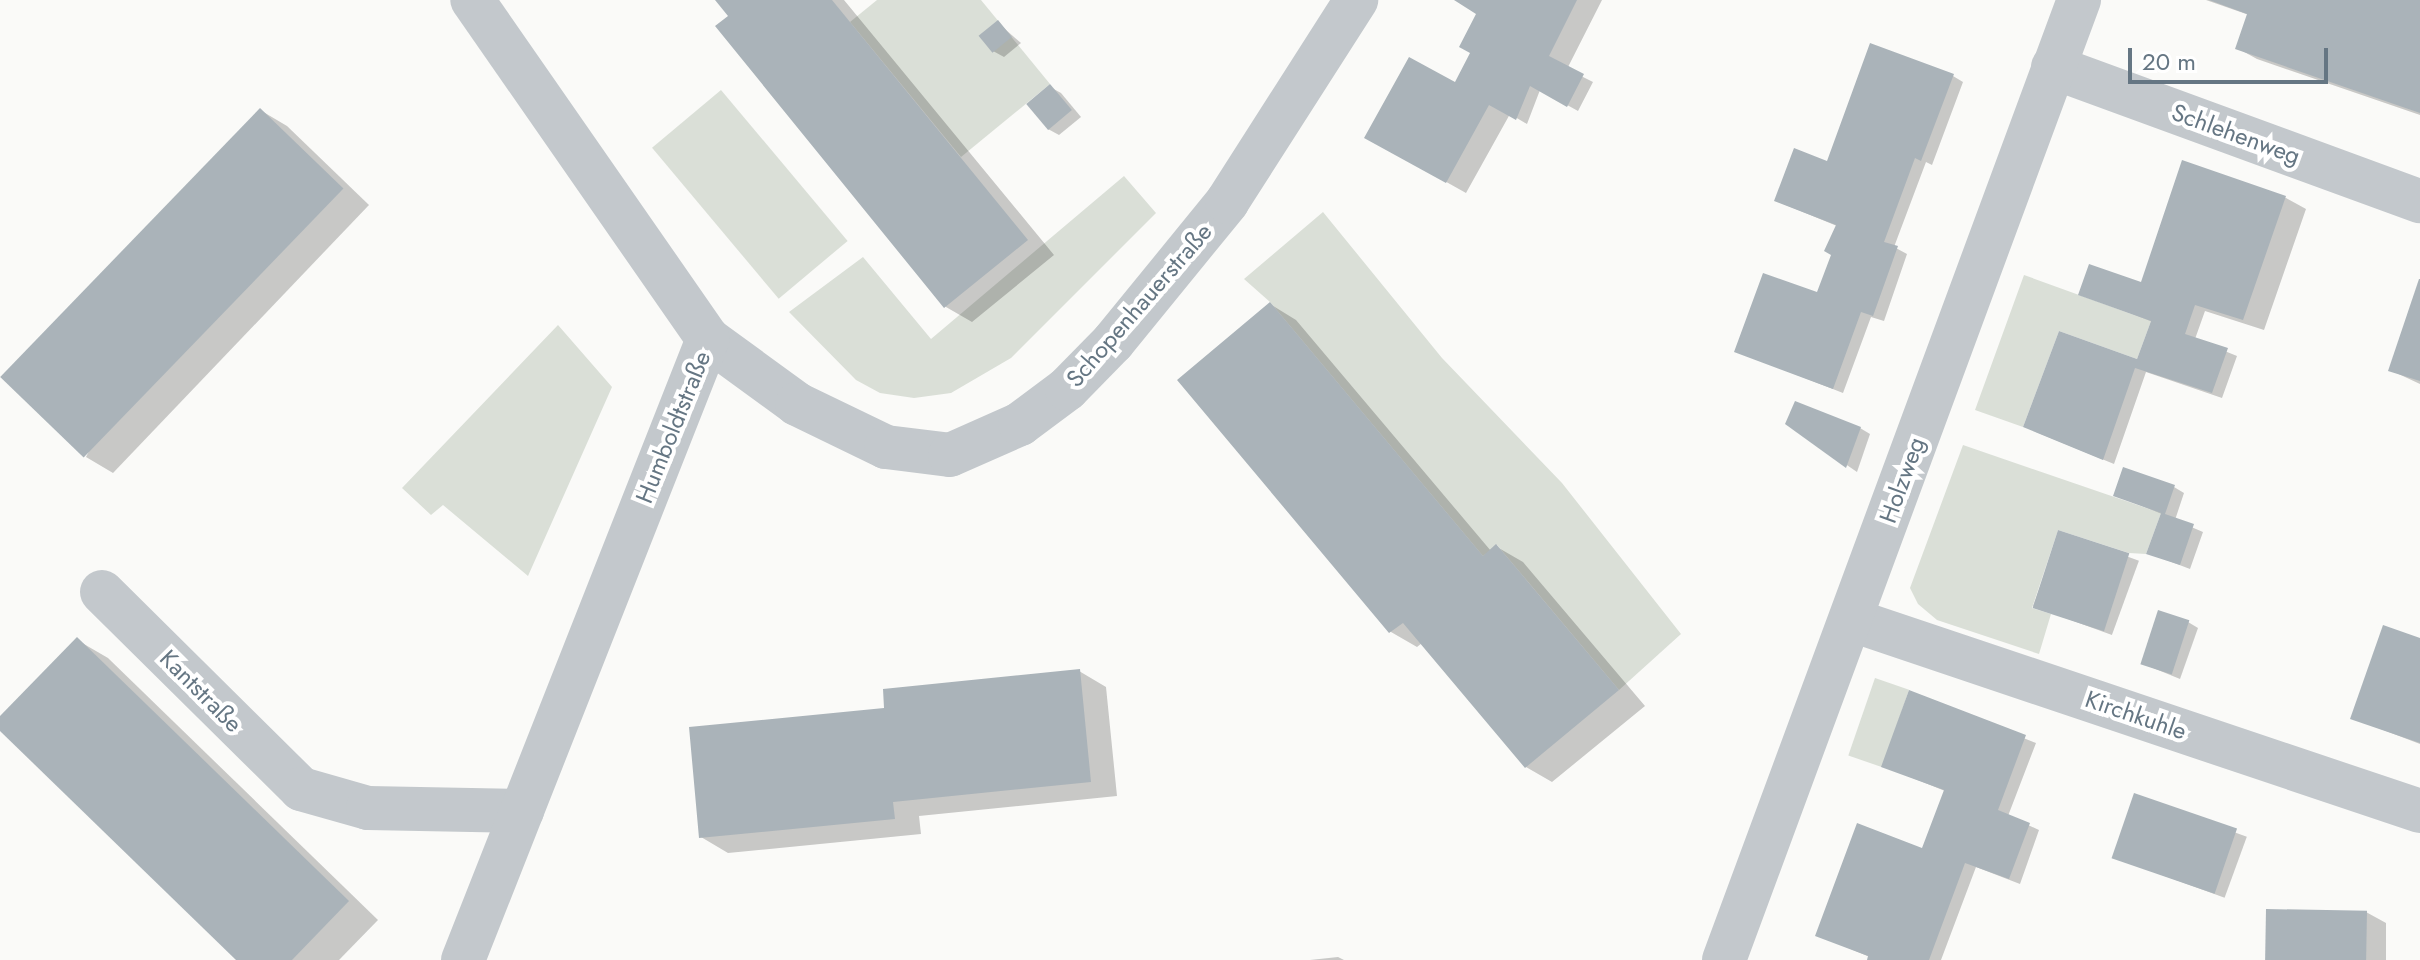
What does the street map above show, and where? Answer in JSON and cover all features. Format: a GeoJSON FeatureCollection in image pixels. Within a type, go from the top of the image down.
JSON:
{"type":"FeatureCollection","features":[{"type":"Feature","properties":{"kind":"street","name":"Humboldtstraße"},"geometry":{"type":"LineString","coordinates":[[463,960],[708,339],[472,0]]}},
{"type":"Feature","properties":{"kind":"street","name":"Schopenhauerstraße"},"geometry":{"type":"LineString","coordinates":[[708,339],[797,404],[886,447],[950,455],[1020,424],[1067,389],[1113,342],[1227,202],[1356,0]]}},
{"type":"Feature","properties":{"kind":"street","name":"Holzweg"},"geometry":{"type":"LineString","coordinates":[[1724,960],[2079,0]]}},
{"type":"Feature","properties":{"kind":"street","name":"Schlehenweg"},"geometry":{"type":"LineString","coordinates":[[2053,67],[2420,201]]}},
{"type":"Feature","properties":{"kind":"street","name":"Kantstraße"},"geometry":{"type":"LineString","coordinates":[[102,592],[301,789],[368,808],[522,811]]}},
{"type":"Feature","properties":{"kind":"street","name":"Kirchkuhle"},"geometry":{"type":"LineString","coordinates":[[1852,620],[2420,811]]}},
{"type":"Feature","properties":{"kind":"shaded area"},"geometry":{"type":"Polygon","coordinates":[[[877,0],[981,0],[1050,84],[961,157],[850,22],[877,0]]]}},
{"type":"Feature","properties":{"kind":"shaded area"},"geometry":{"type":"Polygon","coordinates":[[[721,90],[848,241],[779,299],[652,148],[721,90]]]}},
{"type":"Feature","properties":{"kind":"shaded area"},"geometry":{"type":"Polygon","coordinates":[[[1124,176],[1156,213],[1011,358],[951,393],[914,398],[880,393],[856,380],[789,312],[863,257],[931,339],[1124,176]]]}},
{"type":"Feature","properties":{"kind":"shaded area"},"geometry":{"type":"Polygon","coordinates":[[[1323,212],[1442,358],[1562,483],[1681,634],[1619,690],[1497,545],[1483,556],[1270,302],[1244,279],[1323,212]]]}},
{"type":"Feature","properties":{"kind":"shaded area"},"geometry":{"type":"Polygon","coordinates":[[[2024,275],[2151,321],[2137,359],[2059,331],[2023,427],[1975,410],[2024,275]]]}},
{"type":"Feature","properties":{"kind":"shaded area"},"geometry":{"type":"Polygon","coordinates":[[[558,325],[612,387],[528,576],[443,505],[431,515],[402,488],[558,325]]]}},
{"type":"Feature","properties":{"kind":"shaded area"},"geometry":{"type":"Polygon","coordinates":[[[1963,445],[2161,513],[2146,554],[2129,553],[2058,530],[2032,608],[2051,614],[2039,654],[1937,620],[1918,604],[1910,588],[1963,445]]]}},
{"type":"Feature","properties":{"kind":"shaded area"},"geometry":{"type":"Polygon","coordinates":[[[1875,678],[1909,690],[1882,767],[1848,756],[1875,678]]]}},
{"type":"Feature","properties":{"kind":"building"},"geometry":{"type":"Polygon","coordinates":[[[715,0],[832,0],[1028,240],[944,308],[715,26],[728,16],[715,0]]]}},
{"type":"Feature","properties":{"kind":"building"},"geometry":{"type":"Polygon","coordinates":[[[1454,0],[1577,0],[1549,56],[1584,74],[1567,107],[1530,86],[1516,120],[1489,105],[1446,183],[1364,138],[1409,57],[1455,82],[1470,53],[1459,47],[1476,14],[1454,0]]]}},
{"type":"Feature","properties":{"kind":"building"},"geometry":{"type":"Polygon","coordinates":[[[2209,0],[2420,0],[2420,113],[2235,49],[2247,14],[2209,0]]]}},
{"type":"Feature","properties":{"kind":"building"},"geometry":{"type":"Polygon","coordinates":[[[998,20],[1012,37],[992,53],[979,36],[998,20]]]}},
{"type":"Feature","properties":{"kind":"building"},"geometry":{"type":"Polygon","coordinates":[[[1870,43],[1954,74],[1921,161],[1915,158],[1884,242],[1898,246],[1873,316],[1861,312],[1833,389],[1734,352],[1763,273],[1817,292],[1831,255],[1824,251],[1836,225],[1774,201],[1794,148],[1827,161],[1870,43]]]}},
{"type":"Feature","properties":{"kind":"building"},"geometry":{"type":"Polygon","coordinates":[[[1050,84],[1072,110],[1048,130],[1026,104],[1050,84]]]}},
{"type":"Feature","properties":{"kind":"building"},"geometry":{"type":"Polygon","coordinates":[[[260,108],[343,189],[84,458],[0,377],[260,108]]]}},
{"type":"Feature","properties":{"kind":"building"},"geometry":{"type":"Polygon","coordinates":[[[2182,160],[2286,196],[2243,320],[2195,305],[2185,334],[2228,348],[2212,393],[2135,368],[2103,460],[2023,427],[2059,331],[2137,359],[2151,321],[2078,295],[2089,264],[2141,282],[2182,160]]]}},
{"type":"Feature","properties":{"kind":"building"},"geometry":{"type":"Polygon","coordinates":[[[2420,279],[2420,381],[2388,371],[2420,279]]]}},
{"type":"Feature","properties":{"kind":"building"},"geometry":{"type":"Polygon","coordinates":[[[1270,302],[1483,556],[1496,544],[1619,690],[1525,768],[1403,623],[1389,633],[1177,380],[1270,302]]]}},
{"type":"Feature","properties":{"kind":"building"},"geometry":{"type":"Polygon","coordinates":[[[1795,401],[1861,427],[1846,468],[1785,424],[1795,401]]]}},
{"type":"Feature","properties":{"kind":"building"},"geometry":{"type":"Polygon","coordinates":[[[2123,467],[2175,485],[2165,514],[2194,524],[2180,565],[2146,554],[2161,513],[2113,496],[2123,467]]]}},
{"type":"Feature","properties":{"kind":"building"},"geometry":{"type":"Polygon","coordinates":[[[2058,530],[2129,553],[2104,631],[2033,608],[2058,530]]]}},
{"type":"Feature","properties":{"kind":"building"},"geometry":{"type":"Polygon","coordinates":[[[2158,610],[2189,620],[2172,674],[2140,664],[2158,610]]]}},
{"type":"Feature","properties":{"kind":"building"},"geometry":{"type":"Polygon","coordinates":[[[2383,625],[2420,638],[2420,743],[2350,719],[2383,625]]]}},
{"type":"Feature","properties":{"kind":"building"},"geometry":{"type":"Polygon","coordinates":[[[77,637],[349,901],[292,960],[236,960],[0,731],[0,716],[77,637]]]}},
{"type":"Feature","properties":{"kind":"building"},"geometry":{"type":"Polygon","coordinates":[[[1080,669],[1091,782],[893,802],[895,819],[699,838],[689,727],[884,708],[883,689],[1080,669]]]}},
{"type":"Feature","properties":{"kind":"building"},"geometry":{"type":"Polygon","coordinates":[[[1909,690],[2026,735],[1998,810],[2030,823],[2009,879],[1965,863],[1929,960],[1867,960],[1868,956],[1815,936],[1857,823],[1922,848],[1944,790],[1881,767],[1909,690]]]}},
{"type":"Feature","properties":{"kind":"building"},"geometry":{"type":"Polygon","coordinates":[[[2134,793],[2237,828],[2215,894],[2112,858],[2134,793]]]}},
{"type":"Feature","properties":{"kind":"building"},"geometry":{"type":"Polygon","coordinates":[[[2266,909],[2367,911],[2366,960],[2265,960],[2266,909]]]}}]}
